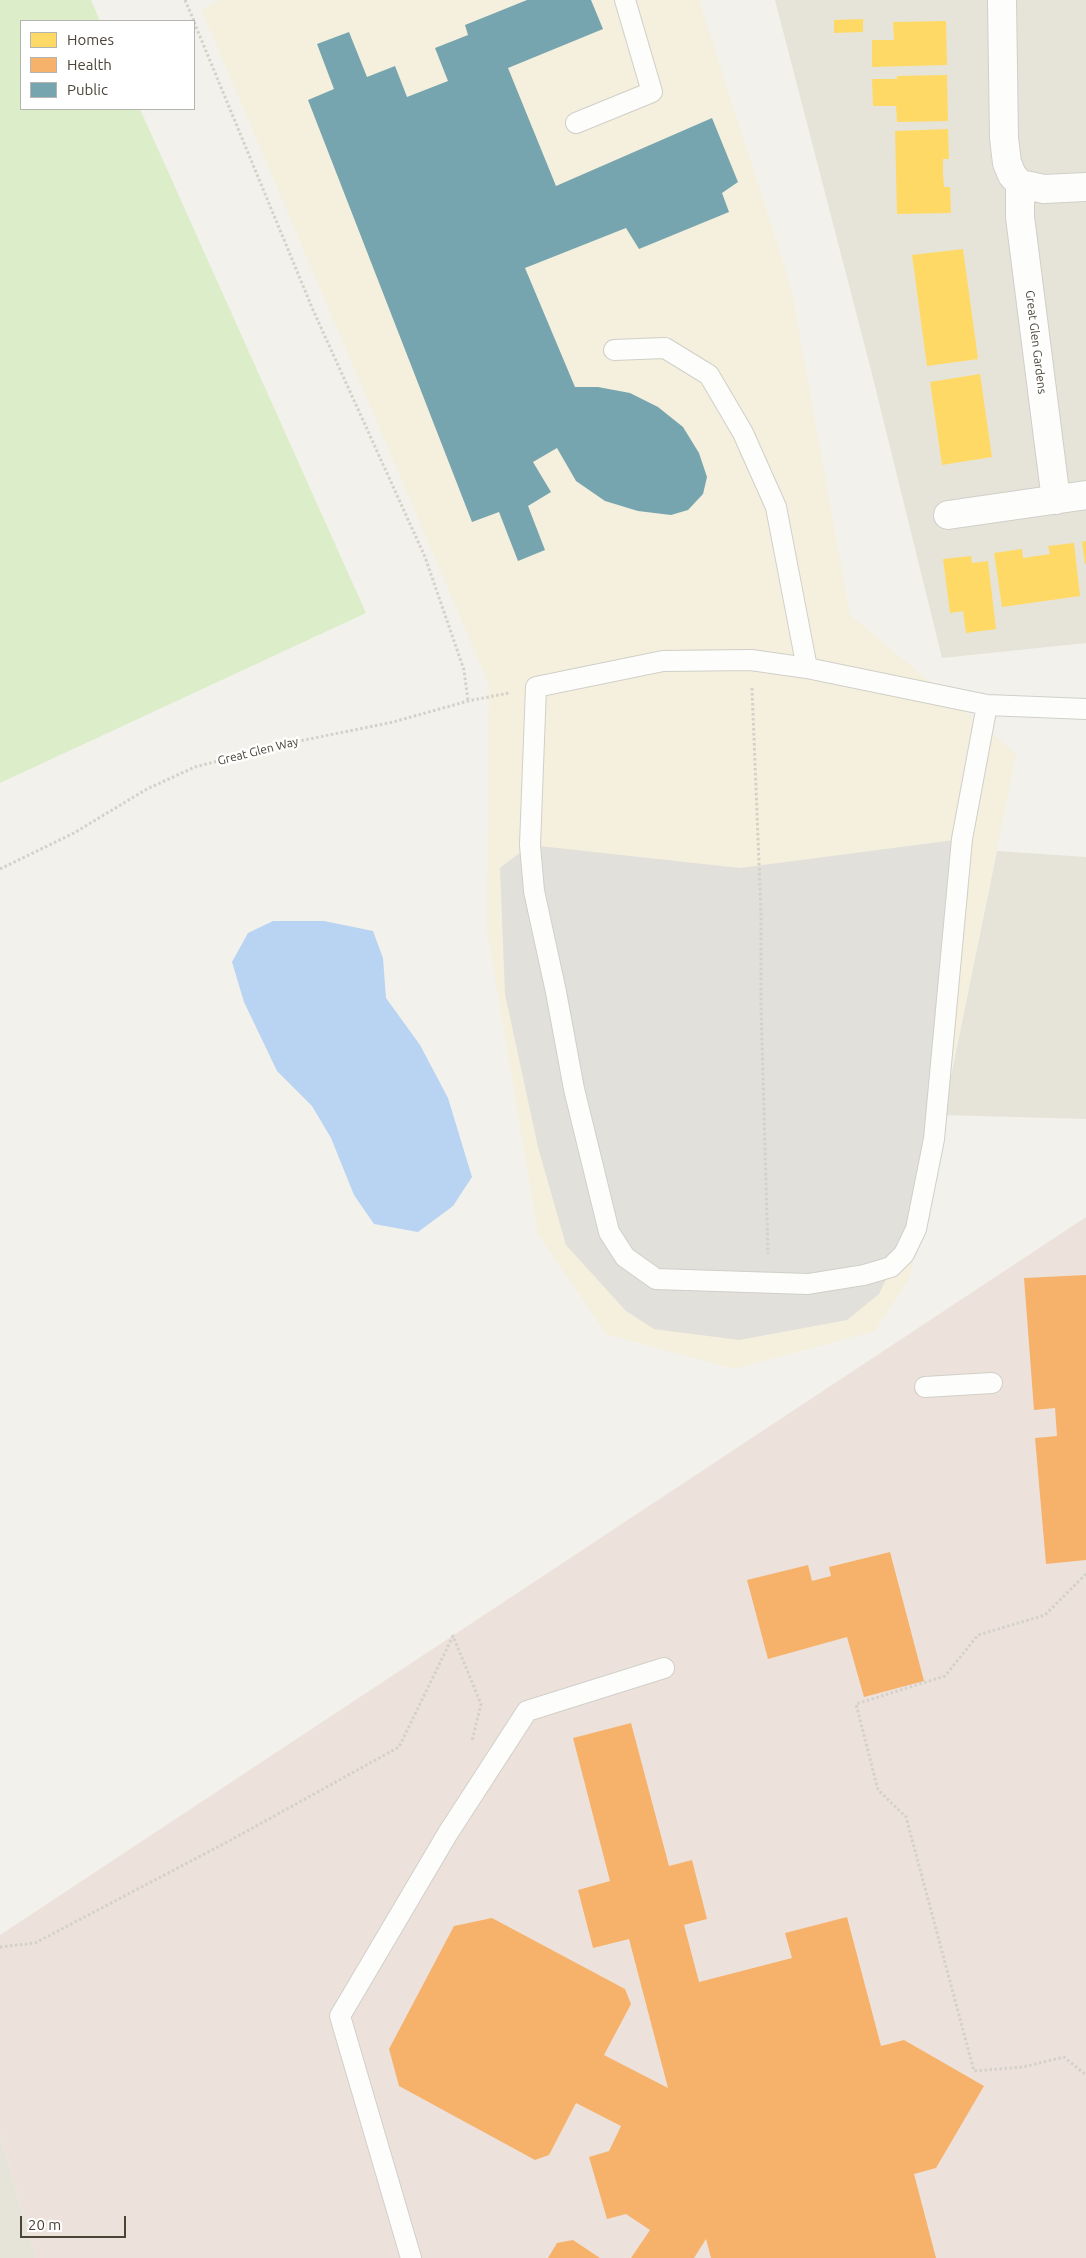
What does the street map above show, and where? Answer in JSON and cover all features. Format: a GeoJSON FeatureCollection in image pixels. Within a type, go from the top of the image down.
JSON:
{"type":"FeatureCollection","features":[{"type":"Feature","properties":{"kind":"street"},"geometry":{"type":"LineString","coordinates":[[1002,0],[1004,138],[1007,163],[1012,176],[1020,184],[1044,189],[1086,187]]}},
{"type":"Feature","properties":{"kind":"street","name":"Great Glen Gardens"},"geometry":{"type":"LineString","coordinates":[[1020,184],[1020,217],[1056,500]]}},
{"type":"Feature","properties":{"kind":"street"},"geometry":{"type":"LineString","coordinates":[[948,515],[1086,495]]}},
{"type":"Feature","properties":{"kind":"lane"},"geometry":{"type":"LineString","coordinates":[[576,124],[652,92],[625,0]]}},
{"type":"Feature","properties":{"kind":"lane"},"geometry":{"type":"LineString","coordinates":[[614,350],[665,348],[709,375],[743,433],[776,507],[807,668]]}},
{"type":"Feature","properties":{"kind":"lane"},"geometry":{"type":"LineString","coordinates":[[987,705],[962,838],[934,1139],[916,1229],[904,1254],[891,1267],[864,1275],[808,1284],[656,1279],[625,1257],[608,1232],[574,1089],[556,992],[534,891],[530,845],[536,688],[663,660],[751,660],[807,668],[987,705],[1086,709]]}},
{"type":"Feature","properties":{"kind":"lane"},"geometry":{"type":"LineString","coordinates":[[925,1387],[992,1384]]}},
{"type":"Feature","properties":{"kind":"lane"},"geometry":{"type":"LineString","coordinates":[[411,2258],[340,2016],[448,1833],[527,1711],[664,1668]]}},
{"type":"Feature","properties":{"kind":"path"},"geometry":{"type":"LineString","coordinates":[[185,0],[194,20]]}},
{"type":"Feature","properties":{"kind":"path"},"geometry":{"type":"LineString","coordinates":[[195,23],[312,310],[425,557],[464,670],[468,701]]}},
{"type":"Feature","properties":{"kind":"path"},"geometry":{"type":"LineString","coordinates":[[751,660],[760,913],[769,1284]]}},
{"type":"Feature","properties":{"kind":"path","name":"Great Glen Way"},"geometry":{"type":"LineString","coordinates":[[0,868],[74,833],[147,790],[196,767],[275,746],[393,722],[468,701],[536,688]]}},
{"type":"Feature","properties":{"kind":"path"},"geometry":{"type":"LineString","coordinates":[[1086,1574],[1045,1615],[978,1635],[945,1676],[856,1704],[878,1790],[906,1817],[974,2071],[1023,2067],[1064,2057],[1086,2075]]}},
{"type":"Feature","properties":{"kind":"path"},"geometry":{"type":"LineString","coordinates":[[0,1947],[35,1943],[229,1841],[399,1747],[453,1636],[481,1704],[470,1750]]}},
{"type":"Feature","properties":{"kind":"shaded area"},"geometry":{"type":"Polygon","coordinates":[[[222,0],[699,0],[791,287],[850,615],[1016,754],[910,1277],[875,1331],[734,1369],[606,1334],[538,1234],[487,930],[489,685],[201,9],[222,0]]]}},
{"type":"Feature","properties":{"kind":"shaded area"},"geometry":{"type":"Polygon","coordinates":[[[775,0],[1086,0],[1086,643],[942,658],[871,370],[775,0]]]}},
{"type":"Feature","properties":{"kind":"shaded area"},"geometry":{"type":"Polygon","coordinates":[[[962,839],[943,1074],[909,1233],[879,1294],[847,1320],[739,1340],[654,1329],[626,1311],[566,1245],[538,1147],[505,994],[500,868],[530,845],[740,868],[962,839]]]}},
{"type":"Feature","properties":{"kind":"shaded area"},"geometry":{"type":"Polygon","coordinates":[[[997,851],[1086,857],[1086,1119],[943,1115],[997,851]]]}},
{"type":"Feature","properties":{"kind":"shaded area"},"geometry":{"type":"Polygon","coordinates":[[[1086,1217],[1086,2258],[36,2258],[0,2134],[0,1935],[1086,1217]]]}},
{"type":"Feature","properties":{"kind":"shaded area"},"geometry":{"type":"Polygon","coordinates":[[[0,2134],[36,2258],[0,2258],[0,2134]]]}},
{"type":"Feature","properties":{"kind":"green space"},"geometry":{"type":"Polygon","coordinates":[[[0,0],[91,0],[100,20],[20,20],[20,110],[140,110],[366,613],[0,783],[0,0]]]}},
{"type":"Feature","properties":{"kind":"water"},"geometry":{"type":"Polygon","coordinates":[[[273,921],[324,921],[373,931],[383,958],[386,998],[420,1045],[448,1098],[472,1177],[453,1206],[418,1232],[374,1224],[354,1195],[331,1138],[312,1106],[277,1071],[244,1002],[232,962],[248,933],[273,921]]]}},
{"type":"Feature","properties":{"kind":"building: Homes"},"geometry":{"type":"Polygon","coordinates":[[[863,19],[863,32],[834,33],[834,20],[863,19]]]}},
{"type":"Feature","properties":{"kind":"building: Homes"},"geometry":{"type":"Polygon","coordinates":[[[946,21],[947,65],[872,67],[872,40],[894,40],[893,22],[946,21]]]}},
{"type":"Feature","properties":{"kind":"building: Homes"},"geometry":{"type":"Polygon","coordinates":[[[947,75],[948,121],[897,122],[896,106],[873,106],[872,79],[897,79],[897,76],[947,75]]]}},
{"type":"Feature","properties":{"kind":"building: Homes"},"geometry":{"type":"Polygon","coordinates":[[[948,129],[949,159],[943,159],[943,173],[944,187],[950,187],[951,213],[897,214],[895,131],[948,129]]]}},
{"type":"Feature","properties":{"kind":"building: Homes"},"geometry":{"type":"Polygon","coordinates":[[[963,249],[978,359],[927,366],[912,255],[963,249]]]}},
{"type":"Feature","properties":{"kind":"building: Homes"},"geometry":{"type":"Polygon","coordinates":[[[980,374],[992,457],[942,465],[930,382],[980,374]]]}},
{"type":"Feature","properties":{"kind":"building: Homes"},"geometry":{"type":"Polygon","coordinates":[[[1086,541],[1086,564],[1085,564],[1082,542],[1086,541]]]}},
{"type":"Feature","properties":{"kind":"building: Homes"},"geometry":{"type":"Polygon","coordinates":[[[1074,543],[1080,596],[1002,607],[994,553],[1022,549],[1023,558],[1050,554],[1048,546],[1074,543]]]}},
{"type":"Feature","properties":{"kind":"building: Homes"},"geometry":{"type":"Polygon","coordinates":[[[971,556],[972,563],[988,561],[996,629],[966,633],[963,611],[950,613],[943,559],[971,556]]]}},
{"type":"Feature","properties":{"kind":"building: Health"},"geometry":{"type":"Polygon","coordinates":[[[1086,1275],[1086,1560],[1046,1564],[1035,1438],[1057,1436],[1055,1408],[1034,1410],[1024,1278],[1086,1275]]]}},
{"type":"Feature","properties":{"kind":"building: Health"},"geometry":{"type":"Polygon","coordinates":[[[890,1552],[924,1681],[864,1697],[847,1637],[768,1659],[747,1580],[808,1565],[812,1581],[831,1576],[829,1567],[890,1552]]]}},
{"type":"Feature","properties":{"kind":"building: Health"},"geometry":{"type":"Polygon","coordinates":[[[631,1723],[669,1866],[692,1860],[707,1919],[684,1925],[699,1982],[792,1958],[785,1933],[847,1917],[881,2046],[904,2040],[984,2086],[936,2168],[914,2174],[936,2258],[711,2258],[706,2239],[694,2258],[631,2258],[650,2230],[626,2214],[607,2219],[589,2157],[609,2151],[621,2126],[576,2103],[549,2155],[535,2160],[399,2086],[389,2049],[454,1926],[492,1918],[625,1989],[631,2004],[604,2055],[668,2088],[629,1939],[593,1948],[578,1890],[610,1881],[573,1738],[631,1723]]]}},
{"type":"Feature","properties":{"kind":"building: Health"},"geometry":{"type":"Polygon","coordinates":[[[573,2240],[600,2258],[548,2258],[557,2243],[573,2240]]]}},
{"type":"Feature","properties":{"kind":"building: Public"},"geometry":{"type":"Polygon","coordinates":[[[527,0],[591,0],[603,29],[508,68],[556,186],[712,118],[738,182],[722,193],[729,212],[639,249],[626,228],[525,268],[575,387],[598,387],[630,393],[658,407],[683,427],[699,453],[707,477],[703,494],[688,510],[671,515],[638,511],[605,501],[576,481],[557,448],[533,462],[551,492],[528,506],[545,550],[518,561],[499,512],[472,522],[308,100],[334,89],[317,44],[349,32],[367,77],[395,66],[407,97],[448,81],[435,48],[468,35],[465,25],[527,0]]]}}]}
